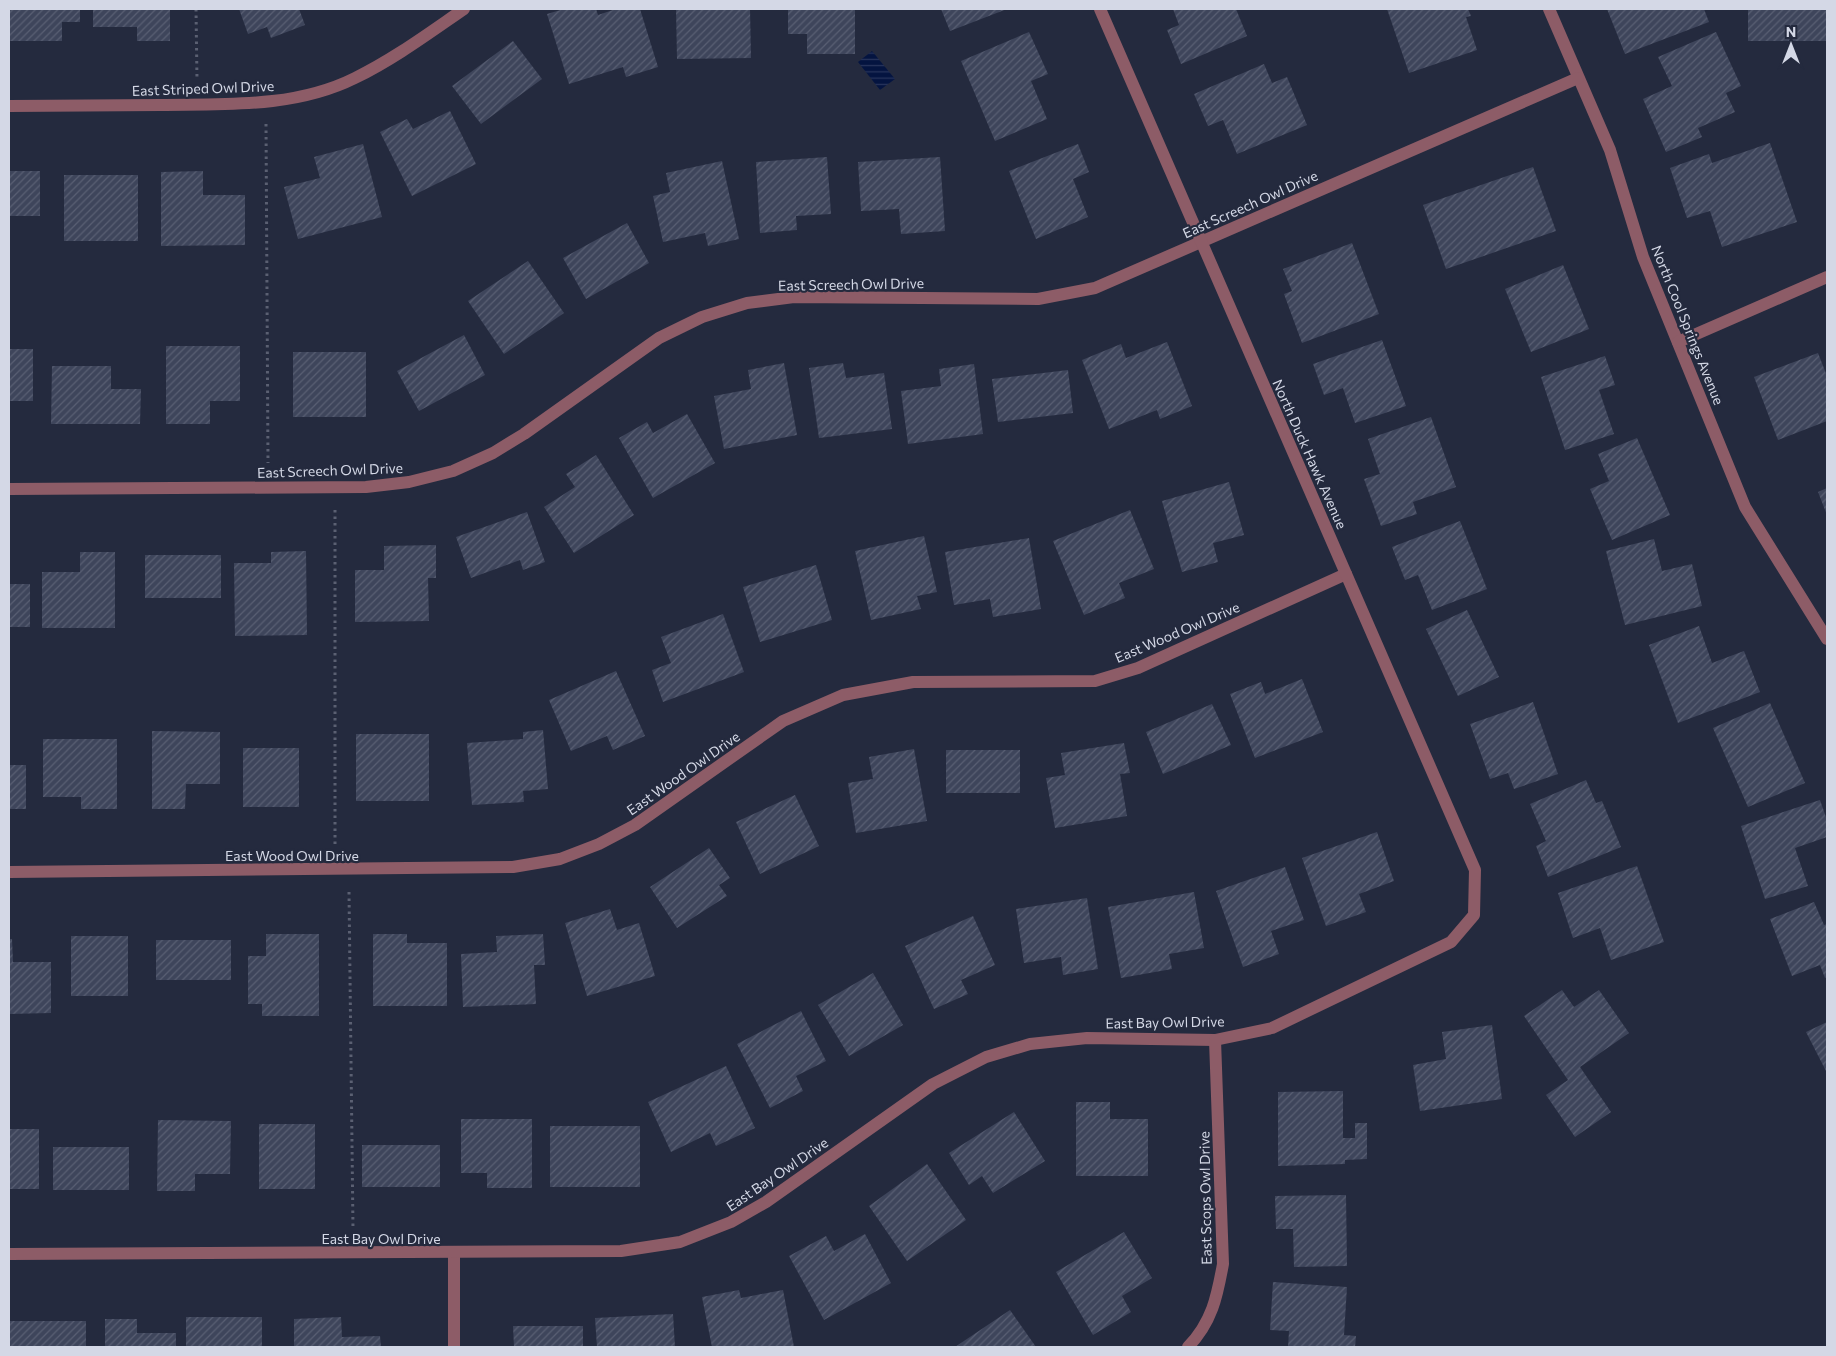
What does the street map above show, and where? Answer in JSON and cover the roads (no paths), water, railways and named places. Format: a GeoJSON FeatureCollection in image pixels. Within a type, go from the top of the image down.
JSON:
{"type":"FeatureCollection","features":[{"type":"Feature","properties":{"kind":"street","name":"East Striped Owl Drive"},"geometry":{"type":"LineString","coordinates":[[9,106],[235,104],[279,101],[314,94],[354,79],[399,53],[464,9]]}},
{"type":"Feature","properties":{"kind":"street","name":"North Duck Hawk Avenue"},"geometry":{"type":"LineString","coordinates":[[1100,9],[1475,870],[1474,915]]}},
{"type":"Feature","properties":{"kind":"street","name":"North Cool Springs Avenue"},"geometry":{"type":"LineString","coordinates":[[1549,9],[1610,150],[1643,257],[1746,507],[1827,639]]}},
{"type":"Feature","properties":{"kind":"street","name":"East Screech Owl Drive"},"geometry":{"type":"LineString","coordinates":[[9,489],[366,486],[409,482],[453,471],[493,453],[524,434],[660,338],[702,317],[747,303],[794,297],[1038,299],[1095,288],[1578,78]]}},
{"type":"Feature","properties":{"kind":"street"},"geometry":{"type":"LineString","coordinates":[[1678,342],[1827,277]]}},
{"type":"Feature","properties":{"kind":"street","name":"East Wood Owl Drive"},"geometry":{"type":"LineString","coordinates":[[9,872],[513,867],[560,859],[599,844],[635,825],[783,722],[843,694],[913,682],[1094,681],[1138,668],[1346,574]]}},
{"type":"Feature","properties":{"kind":"street","name":"East Bay Owl Drive"},"geometry":{"type":"LineString","coordinates":[[9,1254],[621,1251],[680,1242],[731,1222],[766,1202],[933,1084],[986,1057],[1030,1044],[1087,1038],[1216,1040],[1272,1028],[1451,942],[1474,915]]}},
{"type":"Feature","properties":{"kind":"street","name":"East Scops Owl Drive"},"geometry":{"type":"LineString","coordinates":[[1188,1347],[1201,1333],[1217,1300],[1223,1264],[1216,1040]]}},
{"type":"Feature","properties":{"kind":"street"},"geometry":{"type":"LineString","coordinates":[[454,1252],[454,1347]]}},
{"type":"Feature","properties":{"kind":"water"},"geometry":{"type":"Polygon","coordinates":[[[872,51],[895,79],[880,90],[858,62],[872,51]]]}}]}
